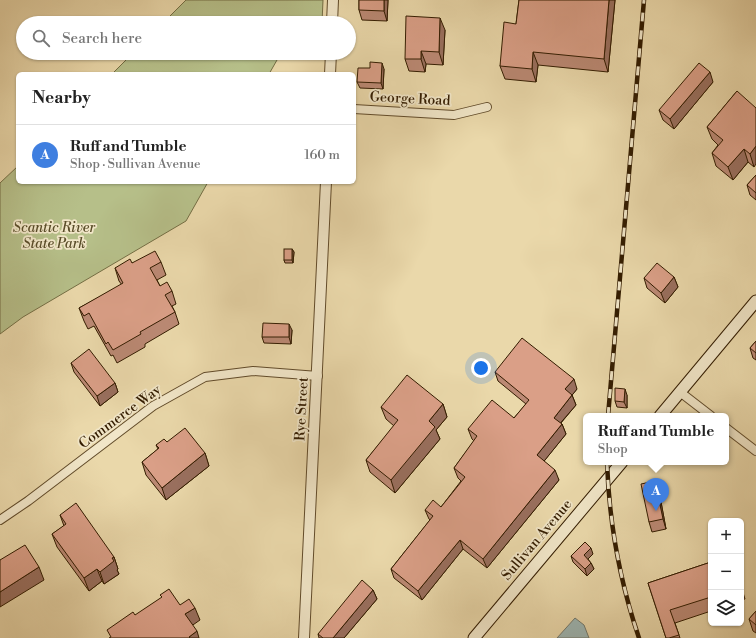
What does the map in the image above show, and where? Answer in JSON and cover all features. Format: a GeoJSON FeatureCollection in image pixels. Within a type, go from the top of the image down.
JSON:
{"type":"FeatureCollection","features":[{"type":"Feature","properties":{"kind":"main road"},"geometry":{"type":"LineString","coordinates":[[662,413],[756,301]]}},
{"type":"Feature","properties":{"kind":"main road","name":"Sullivan Avenue"},"geometry":{"type":"LineString","coordinates":[[474,638],[619,465]]}},
{"type":"Feature","properties":{"kind":"street"},"geometry":{"type":"LineString","coordinates":[[332,16],[333,0]]}},
{"type":"Feature","properties":{"kind":"street"},"geometry":{"type":"LineString","coordinates":[[330,72],[331,60]]}},
{"type":"Feature","properties":{"kind":"street","name":"George Road"},"geometry":{"type":"LineString","coordinates":[[356,109],[454,115],[487,107]]}},
{"type":"Feature","properties":{"kind":"street","name":"Rye Street"},"geometry":{"type":"LineString","coordinates":[[304,638],[318,376],[326,184]]}},
{"type":"Feature","properties":{"kind":"street","name":"Commerce Way"},"geometry":{"type":"LineString","coordinates":[[0,520],[28,501],[153,406],[205,377],[253,371],[318,376]]}},
{"type":"Feature","properties":{"kind":"street"},"geometry":{"type":"LineString","coordinates":[[680,392],[707,413]]}},
{"type":"Feature","properties":{"kind":"street"},"geometry":{"type":"LineString","coordinates":[[729,430],[756,451]]}},
{"type":"Feature","properties":{"kind":"green space"},"geometry":{"type":"Polygon","coordinates":[[[186,0],[323,0],[322,16],[170,16],[186,0]]]}},
{"type":"Feature","properties":{"kind":"green space"},"geometry":{"type":"Polygon","coordinates":[[[126,60],[277,60],[270,72],[114,72],[126,60]]]}},
{"type":"Feature","properties":{"kind":"green space","name":"Scantic River State Park"},"geometry":{"type":"Polygon","coordinates":[[[16,168],[16,184],[207,184],[186,221],[23,317],[0,334],[0,183],[16,168]]]}},
{"type":"Feature","properties":{"kind":"water"},"geometry":{"type":"Polygon","coordinates":[[[575,618],[584,625],[589,638],[557,638],[575,618]]]}},
{"type":"Feature","properties":{"kind":"building"},"geometry":{"type":"Polygon","coordinates":[[[359,0],[384,0],[384,11],[359,10],[359,0]]]}},
{"type":"Feature","properties":{"kind":"building"},"geometry":{"type":"Polygon","coordinates":[[[519,0],[609,0],[604,59],[533,52],[532,69],[500,66],[504,22],[516,24],[519,0]]]}},
{"type":"Feature","properties":{"kind":"building"},"geometry":{"type":"Polygon","coordinates":[[[406,16],[440,18],[439,52],[421,51],[421,59],[405,59],[406,16]]]}},
{"type":"Feature","properties":{"kind":"building"},"geometry":{"type":"Polygon","coordinates":[[[370,62],[382,63],[381,83],[357,82],[358,68],[370,68],[370,62]]]}},
{"type":"Feature","properties":{"kind":"building"},"geometry":{"type":"Polygon","coordinates":[[[699,63],[710,72],[670,119],[659,110],[699,63]]]}},
{"type":"Feature","properties":{"kind":"building"},"geometry":{"type":"Polygon","coordinates":[[[737,91],[756,108],[756,146],[750,154],[744,149],[728,167],[712,153],[723,140],[707,127],[737,91]]]}},
{"type":"Feature","properties":{"kind":"building"},"geometry":{"type":"Polygon","coordinates":[[[756,175],[756,193],[747,185],[756,175]]]}},
{"type":"Feature","properties":{"kind":"building"},"geometry":{"type":"Polygon","coordinates":[[[284,249],[292,249],[292,260],[284,260],[284,249]]]}},
{"type":"Feature","properties":{"kind":"building"},"geometry":{"type":"Polygon","coordinates":[[[155,251],[161,262],[150,268],[160,286],[167,282],[172,291],[165,295],[175,312],[140,332],[141,334],[113,350],[108,342],[106,344],[89,313],[84,316],[79,308],[123,283],[115,268],[130,259],[132,263],[155,251]]]}},
{"type":"Feature","properties":{"kind":"building"},"geometry":{"type":"Polygon","coordinates":[[[657,263],[674,277],[661,293],[644,278],[657,263]]]}},
{"type":"Feature","properties":{"kind":"building"},"geometry":{"type":"Polygon","coordinates":[[[263,323],[289,324],[289,337],[262,337],[263,323]]]}},
{"type":"Feature","properties":{"kind":"building"},"geometry":{"type":"Polygon","coordinates":[[[522,338],[574,379],[565,389],[572,395],[554,418],[562,424],[537,455],[555,470],[483,559],[460,540],[418,591],[391,569],[433,516],[425,510],[433,500],[441,507],[465,477],[454,468],[477,436],[468,429],[492,400],[514,418],[529,400],[495,372],[522,338]]]}},
{"type":"Feature","properties":{"kind":"building"},"geometry":{"type":"Polygon","coordinates":[[[756,341],[756,353],[750,348],[756,341]]]}},
{"type":"Feature","properties":{"kind":"building"},"geometry":{"type":"Polygon","coordinates":[[[89,349],[115,383],[97,396],[71,363],[89,349]]]}},
{"type":"Feature","properties":{"kind":"building"},"geometry":{"type":"Polygon","coordinates":[[[407,375],[443,404],[429,421],[435,427],[391,480],[366,460],[398,420],[381,407],[407,375]]]}},
{"type":"Feature","properties":{"kind":"building"},"geometry":{"type":"Polygon","coordinates":[[[615,388],[625,389],[624,402],[615,401],[615,388]]]}},
{"type":"Feature","properties":{"kind":"building"},"geometry":{"type":"Polygon","coordinates":[[[185,428],[205,453],[162,488],[142,462],[159,448],[156,445],[164,439],[167,442],[185,428]]]}},
{"type":"Feature","properties":{"kind":"building"},"geometry":{"type":"Polygon","coordinates":[[[655,481],[663,519],[649,522],[641,484],[655,481]]]}},
{"type":"Feature","properties":{"kind":"building"},"geometry":{"type":"Polygon","coordinates":[[[76,503],[114,557],[112,558],[114,561],[100,572],[97,569],[84,578],[52,534],[66,524],[60,515],[76,503]]]}},
{"type":"Feature","properties":{"kind":"building"},"geometry":{"type":"Polygon","coordinates":[[[585,542],[591,548],[584,555],[591,563],[585,569],[571,556],[585,542]]]}},
{"type":"Feature","properties":{"kind":"building"},"geometry":{"type":"Polygon","coordinates":[[[25,545],[39,567],[0,592],[0,560],[25,545]]]}},
{"type":"Feature","properties":{"kind":"building"},"geometry":{"type":"Polygon","coordinates":[[[708,563],[708,598],[670,610],[679,635],[666,638],[648,583],[708,563]]]}},
{"type":"Feature","properties":{"kind":"building"},"geometry":{"type":"Polygon","coordinates":[[[362,580],[373,590],[333,638],[323,638],[318,634],[362,580]]]}},
{"type":"Feature","properties":{"kind":"building"},"geometry":{"type":"Polygon","coordinates":[[[169,589],[180,605],[189,599],[195,608],[185,614],[197,631],[189,637],[190,638],[109,638],[111,637],[107,630],[133,612],[135,615],[162,597],[160,595],[169,589]]]}},
{"type":"Feature","properties":{"kind":"building"},"geometry":{"type":"Polygon","coordinates":[[[756,611],[756,625],[749,619],[756,611]]]}},
{"type":"Feature","properties":{"kind":"railway"},"geometry":{"type":"LineString","coordinates":[[608,413],[644,0]]}},
{"type":"Feature","properties":{"kind":"railway"},"geometry":{"type":"LineString","coordinates":[[607,465],[610,507],[621,573],[639,638]]}},
{"type":"Feature","properties":{"kind":"place","name":"Ruff and Tumble"},"geometry":{"type":"Point","coordinates":[656,511]}}]}
